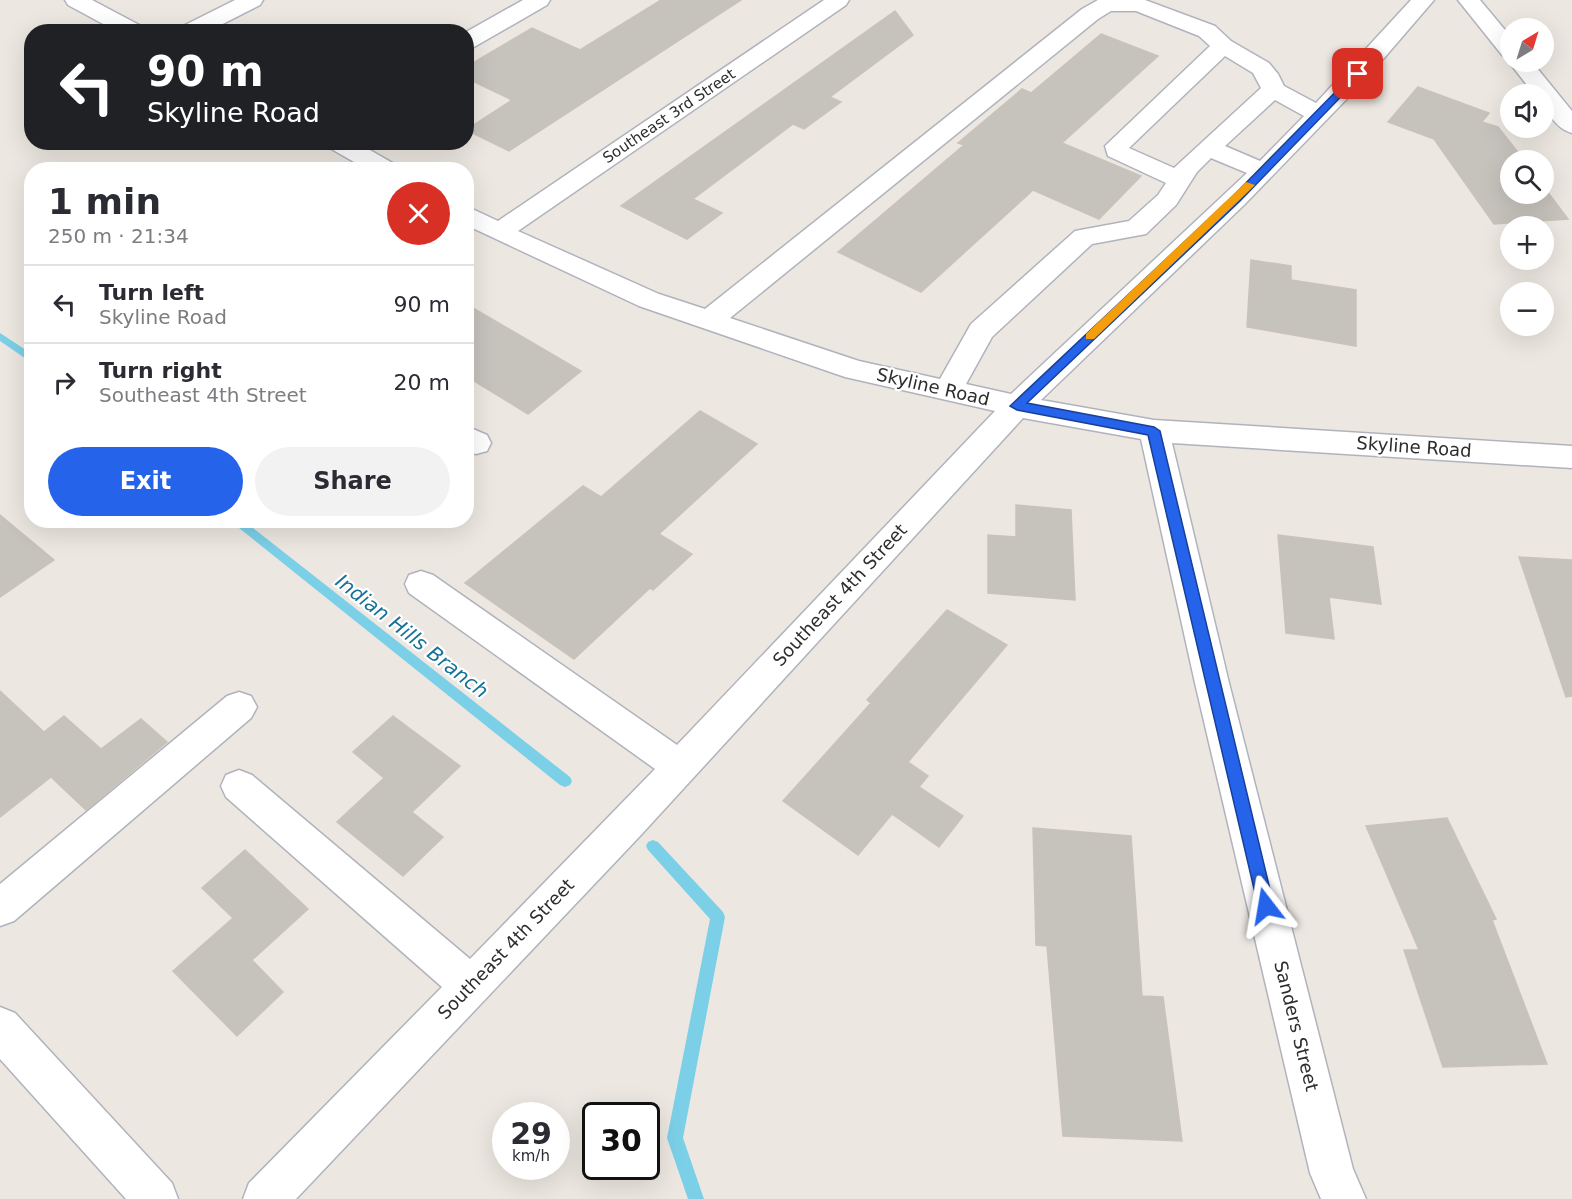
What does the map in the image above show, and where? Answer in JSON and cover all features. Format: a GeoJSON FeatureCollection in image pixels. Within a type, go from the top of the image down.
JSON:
{"type":"FeatureCollection","features":[{"type":"Feature","properties":{"kind":"street"},"geometry":{"type":"LineString","coordinates":[[76,0],[120,24]]}},
{"type":"Feature","properties":{"kind":"street"},"geometry":{"type":"LineString","coordinates":[[205,24],[252,0]]}},
{"type":"Feature","properties":{"kind":"street"},"geometry":{"type":"LineString","coordinates":[[474,37],[539,0]]}},
{"type":"Feature","properties":{"kind":"street","name":"Southeast 3rd Street"},"geometry":{"type":"LineString","coordinates":[[499,231],[838,0]]}},
{"type":"Feature","properties":{"kind":"street","name":"Southeast 4th Street"},"geometry":{"type":"LineString","coordinates":[[265,1199],[680,767],[1017,406],[1263,171],[1319,114],[1423,0]]}},
{"type":"Feature","properties":{"kind":"street"},"geometry":{"type":"LineString","coordinates":[[1469,0],[1500,39]]}},
{"type":"Feature","properties":{"kind":"street"},"geometry":{"type":"LineString","coordinates":[[709,320],[1081,21],[1107,4],[1139,5],[1207,31],[1223,46],[1257,63],[1272,78],[1273,90]]}},
{"type":"Feature","properties":{"kind":"street"},"geometry":{"type":"LineString","coordinates":[[1180,180],[1117,151],[1117,146],[1223,46]]}},
{"type":"Feature","properties":{"kind":"street"},"geometry":{"type":"LineString","coordinates":[[1528,72],[1572,126]]}},
{"type":"Feature","properties":{"kind":"street"},"geometry":{"type":"LineString","coordinates":[[1273,90],[1319,114]]}},
{"type":"Feature","properties":{"kind":"street"},"geometry":{"type":"LineString","coordinates":[[948,390],[981,331],[1084,237],[1137,228],[1167,200],[1186,168],[1273,90]]}},
{"type":"Feature","properties":{"kind":"street"},"geometry":{"type":"LineString","coordinates":[[1208,148],[1263,171]]}},
{"type":"Feature","properties":{"kind":"street"},"geometry":{"type":"LineString","coordinates":[[352,150],[373,162]]}},
{"type":"Feature","properties":{"kind":"street","name":"Skyline Road"},"geometry":{"type":"LineString","coordinates":[[474,219],[649,300],[855,370],[1017,406],[1154,431],[1572,457]]}},
{"type":"Feature","properties":{"kind":"street","name":"Sanders Street"},"geometry":{"type":"LineString","coordinates":[[1154,431],[1214,694],[1329,1161],[1344,1199]]}},
{"type":"Feature","properties":{"kind":"street"},"geometry":{"type":"LineString","coordinates":[[421,584],[680,767]]}},
{"type":"Feature","properties":{"kind":"street"},"geometry":{"type":"LineString","coordinates":[[0,908],[239,707]]}},
{"type":"Feature","properties":{"kind":"street"},"geometry":{"type":"LineString","coordinates":[[239,786],[471,986]]}},
{"type":"Feature","properties":{"kind":"street"},"geometry":{"type":"LineString","coordinates":[[0,1028],[156,1199]]}},
{"type":"Feature","properties":{"kind":"building"},"geometry":{"type":"Polygon","coordinates":[[[661,0],[741,0],[509,151],[474,134],[474,125],[512,100],[474,82],[474,62],[532,28],[580,50],[661,0]]]}},
{"type":"Feature","properties":{"kind":"building"},"geometry":{"type":"Polygon","coordinates":[[[895,11],[913,35],[830,97],[841,102],[804,129],[793,124],[693,199],[722,213],[687,239],[621,206],[895,11]]]}},
{"type":"Feature","properties":{"kind":"building"},"geometry":{"type":"Polygon","coordinates":[[[1101,34],[1158,56],[1062,143],[1141,176],[1099,219],[1033,190],[921,292],[838,252],[964,145],[958,143],[1022,89],[1031,93],[1101,34]]]}},
{"type":"Feature","properties":{"kind":"building"},"geometry":{"type":"Polygon","coordinates":[[[1418,87],[1489,113],[1482,122],[1498,127],[1500,138],[1507,138],[1516,150],[1500,150],[1500,204],[1554,204],[1554,200],[1568,219],[1554,220],[1554,216],[1500,216],[1500,224],[1494,224],[1434,139],[1388,122],[1418,87]]]}},
{"type":"Feature","properties":{"kind":"building"},"geometry":{"type":"Polygon","coordinates":[[[1251,260],[1291,266],[1291,280],[1356,290],[1356,346],[1247,327],[1251,260]]]}},
{"type":"Feature","properties":{"kind":"building"},"geometry":{"type":"Polygon","coordinates":[[[474,309],[581,371],[528,414],[474,381],[474,309]]]}},
{"type":"Feature","properties":{"kind":"building"},"geometry":{"type":"Polygon","coordinates":[[[700,411],[757,444],[659,534],[692,554],[653,590],[650,588],[574,659],[465,583],[583,486],[601,497],[700,411]]]}},
{"type":"Feature","properties":{"kind":"building"},"geometry":{"type":"Polygon","coordinates":[[[1016,505],[1071,510],[1075,600],[988,593],[988,535],[1016,537],[1016,505]]]}},
{"type":"Feature","properties":{"kind":"building"},"geometry":{"type":"Polygon","coordinates":[[[0,515],[54,560],[0,597],[0,515]]]}},
{"type":"Feature","properties":{"kind":"building"},"geometry":{"type":"Polygon","coordinates":[[[1278,535],[1373,547],[1381,604],[1329,597],[1334,639],[1286,633],[1278,535]]]}},
{"type":"Feature","properties":{"kind":"building"},"geometry":{"type":"Polygon","coordinates":[[[1519,557],[1572,560],[1572,696],[1566,697],[1519,557]]]}},
{"type":"Feature","properties":{"kind":"building"},"geometry":{"type":"Polygon","coordinates":[[[947,610],[1007,645],[908,762],[928,776],[919,787],[963,816],[939,847],[892,814],[858,855],[783,801],[871,703],[867,700],[947,610]]]}},
{"type":"Feature","properties":{"kind":"building"},"geometry":{"type":"Polygon","coordinates":[[[0,691],[44,732],[64,716],[101,749],[141,719],[167,742],[86,810],[51,777],[0,817],[0,691]]]}},
{"type":"Feature","properties":{"kind":"building"},"geometry":{"type":"Polygon","coordinates":[[[393,716],[460,766],[412,812],[443,837],[403,876],[337,822],[384,778],[353,752],[393,716]]]}},
{"type":"Feature","properties":{"kind":"building"},"geometry":{"type":"Polygon","coordinates":[[[1447,818],[1496,919],[1492,920],[1547,1064],[1443,1067],[1404,950],[1419,950],[1366,826],[1447,818]]]}},
{"type":"Feature","properties":{"kind":"building"},"geometry":{"type":"Polygon","coordinates":[[[1033,828],[1131,836],[1142,996],[1163,997],[1182,1141],[1063,1136],[1047,946],[1036,945],[1033,828]]]}},
{"type":"Feature","properties":{"kind":"building"},"geometry":{"type":"Polygon","coordinates":[[[245,850],[308,909],[252,960],[283,992],[237,1036],[173,971],[233,918],[202,888],[245,850]]]}},
{"type":"Feature","properties":{"kind":"waterway","name":"Indian Hills Branch"},"geometry":{"type":"LineString","coordinates":[[0,336],[24,354]]}},
{"type":"Feature","properties":{"kind":"waterway","name":"Indian Hills Branch"},"geometry":{"type":"LineString","coordinates":[[244,528],[565,781]]}},
{"type":"Feature","properties":{"kind":"waterway","name":"Indian Hills Branch"},"geometry":{"type":"LineString","coordinates":[[653,846],[718,917],[675,1138],[696,1199]]}},
{"type":"Feature","properties":{"kind":"slow traffic"},"geometry":{"type":"LineString","coordinates":[[1090,337],[1250,185]]}},
{"type":"Feature","properties":{"kind":"route"},"geometry":{"type":"LineString","coordinates":[[1266,906],[1154,431],[1017,406],[1236,199],[1358,74]]}}]}
